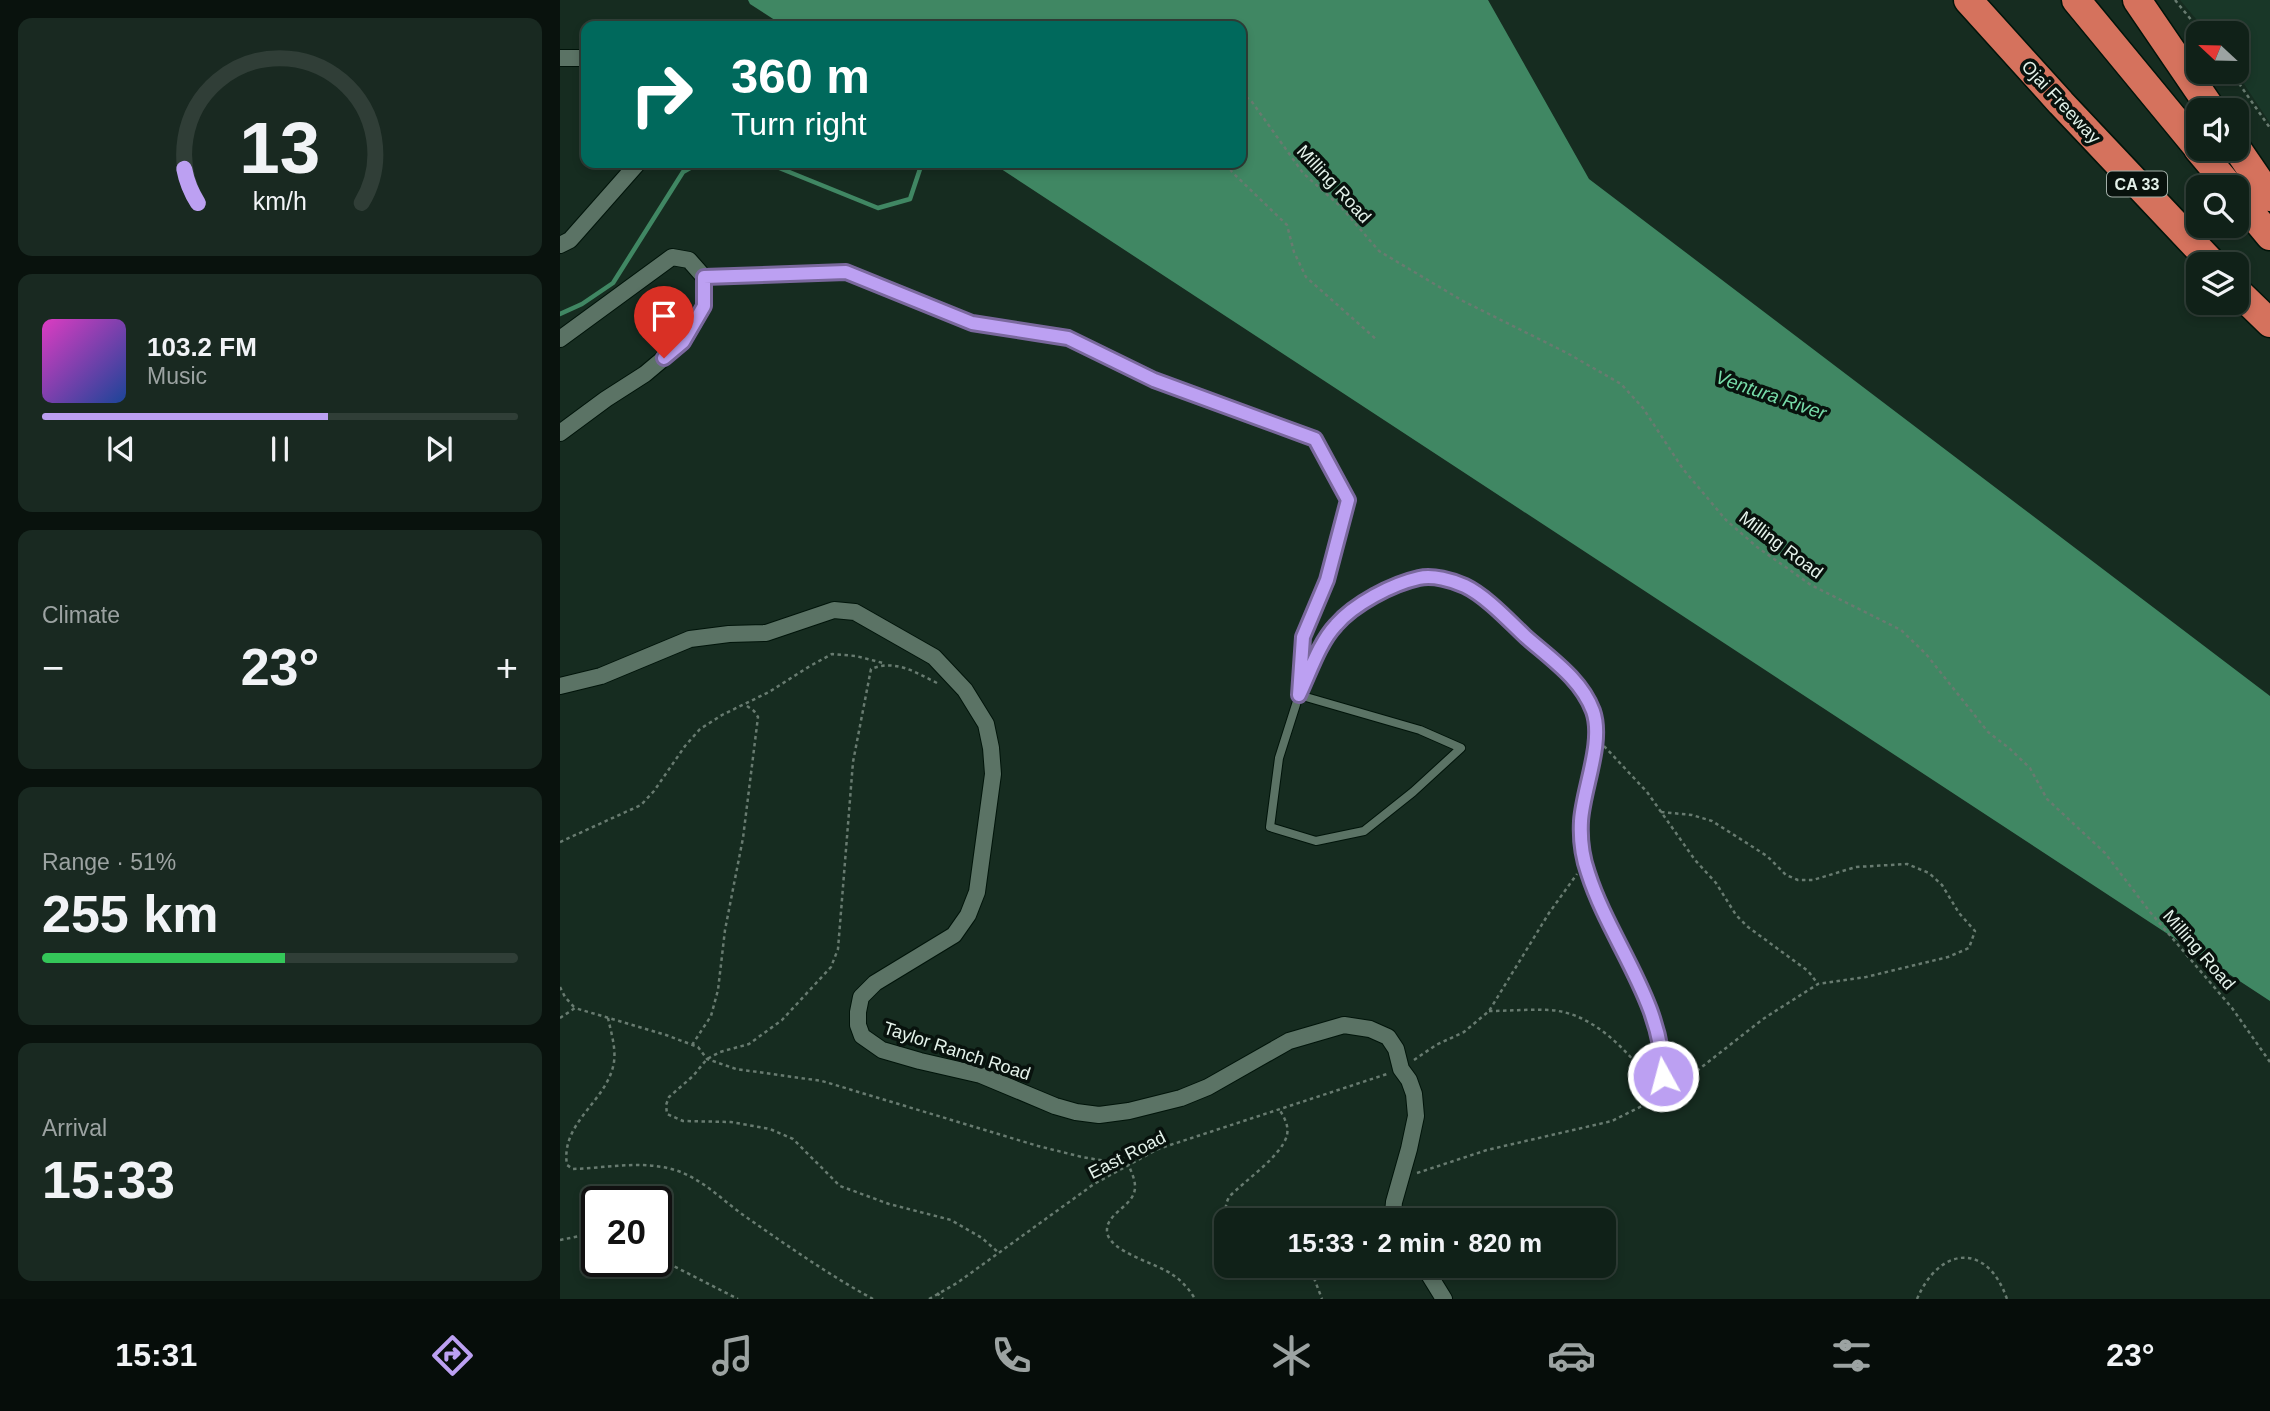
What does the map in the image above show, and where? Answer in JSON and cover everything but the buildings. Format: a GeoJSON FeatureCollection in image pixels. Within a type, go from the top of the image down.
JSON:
{"type":"FeatureCollection","features":[{"type":"Feature","properties":{"kind":"highway","name":"Ojai Freeway"},"geometry":{"type":"LineString","coordinates":[[1968,0],[2202,252]]}},
{"type":"Feature","properties":{"kind":"highway"},"geometry":{"type":"LineString","coordinates":[[1997,0],[2016,32],[2049,70],[2061,103]]}},
{"type":"Feature","properties":{"kind":"highway"},"geometry":{"type":"LineString","coordinates":[[2076,0],[2186,133]]}},
{"type":"Feature","properties":{"kind":"highway"},"geometry":{"type":"LineString","coordinates":[[2137,0],[2204,98]]}},
{"type":"Feature","properties":{"kind":"highway"},"geometry":{"type":"LineString","coordinates":[[2209,161],[2220,175]]}},
{"type":"Feature","properties":{"kind":"highway"},"geometry":{"type":"LineString","coordinates":[[2246,161],[2270,197]]}},
{"type":"Feature","properties":{"kind":"highway"},"geometry":{"type":"LineString","coordinates":[[2249,211],[2270,236]]}},
{"type":"Feature","properties":{"kind":"highway"},"geometry":{"type":"LineString","coordinates":[[2249,303],[2270,323]]}},
{"type":"Feature","properties":{"kind":"street"},"geometry":{"type":"LineString","coordinates":[[560,58],[581,58]]}},
{"type":"Feature","properties":{"kind":"street"},"geometry":{"type":"LineString","coordinates":[[560,244],[570,240],[634,168]]}},
{"type":"Feature","properties":{"kind":"street"},"geometry":{"type":"LineString","coordinates":[[560,339],[672,257],[689,260],[704,277],[704,306],[683,342],[645,374],[560,433]]}},
{"type":"Feature","properties":{"kind":"street","name":"Taylor Ranch Road"},"geometry":{"type":"LineString","coordinates":[[560,686],[601,676],[690,639],[766,633],[834,610],[855,612],[934,657],[970,698],[986,724],[991,748],[993,774],[977,892],[968,915],[954,934],[875,983],[861,997],[858,1024],[862,1036],[882,1050],[981,1075],[1055,1106],[1099,1115],[1129,1111],[1181,1098],[1208,1087],[1289,1041],[1344,1025],[1370,1029],[1388,1037],[1396,1049],[1401,1069],[1414,1094],[1416,1116],[1393,1208]]}},
{"type":"Feature","properties":{"kind":"street"},"geometry":{"type":"LineString","coordinates":[[1431,1278],[1444,1299]]}},
{"type":"Feature","properties":{"kind":"lane"},"geometry":{"type":"LineString","coordinates":[[704,277],[846,272],[972,323],[1068,338],[1154,380],[1315,439],[1348,500],[1327,580],[1303,637],[1299,695]]}},
{"type":"Feature","properties":{"kind":"lane"},"geometry":{"type":"LineString","coordinates":[[1299,695],[1420,730],[1461,748],[1413,793],[1364,831],[1316,841],[1270,827],[1279,758],[1299,695],[1335,625],[1385,590],[1420,578],[1444,579],[1467,587],[1575,680],[1594,714],[1595,739],[1581,820],[1581,848],[1597,897],[1643,992],[1663,1057],[1664,1095]]}},
{"type":"Feature","properties":{"kind":"path"},"geometry":{"type":"LineString","coordinates":[[2175,0],[2192,21]]}},
{"type":"Feature","properties":{"kind":"path"},"geometry":{"type":"LineString","coordinates":[[2239,84],[2270,128]]}},
{"type":"Feature","properties":{"kind":"path","name":"Milling Road"},"geometry":{"type":"LineString","coordinates":[[1246,97],[1303,173],[1341,207],[1379,251],[1463,301],[1620,384],[1643,408],[1683,469],[1726,520],[1757,547],[1811,585],[1901,630],[1926,654],[1988,732],[2030,768],[2048,799],[2105,853],[2150,912],[2232,1008],[2270,1062]]}},
{"type":"Feature","properties":{"kind":"path"},"geometry":{"type":"LineString","coordinates":[[1230,168],[1287,225],[1294,252],[1306,276],[1377,340]]}},
{"type":"Feature","properties":{"kind":"path"},"geometry":{"type":"LineString","coordinates":[[560,842],[641,805],[700,729],[832,654],[856,656],[917,673],[970,698]]}},
{"type":"Feature","properties":{"kind":"path"},"geometry":{"type":"LineString","coordinates":[[887,664],[871,669],[859,728],[853,762],[838,948],[831,967],[782,1020],[749,1044],[720,1052],[707,1059],[694,1076],[669,1097],[667,1114],[683,1121],[731,1122],[770,1129],[793,1139],[839,1186],[890,1204],[951,1220],[982,1238],[999,1253]]}},
{"type":"Feature","properties":{"kind":"path"},"geometry":{"type":"LineString","coordinates":[[692,1045],[711,1016],[718,990],[725,930],[743,838],[758,717],[744,704]]}},
{"type":"Feature","properties":{"kind":"path"},"geometry":{"type":"LineString","coordinates":[[1595,739],[1612,753],[1661,812],[1695,860],[1716,883],[1736,915],[1748,927],[1808,971],[1818,984]]}},
{"type":"Feature","properties":{"kind":"path"},"geometry":{"type":"LineString","coordinates":[[1401,1178],[1487,1150],[1612,1121],[1664,1095],[1763,1019],[1818,984],[1866,977],[1948,957],[1969,948],[1975,931],[1959,912],[1942,884],[1929,873],[1907,864],[1857,867],[1813,880],[1798,880],[1786,875],[1767,856],[1712,821],[1692,815],[1661,812]]}},
{"type":"Feature","properties":{"kind":"path","name":"East Road"},"geometry":{"type":"LineString","coordinates":[[929,1299],[957,1283],[1094,1184],[1158,1149],[1401,1069],[1436,1045],[1464,1032],[1489,1010],[1549,914],[1585,863]]}},
{"type":"Feature","properties":{"kind":"path"},"geometry":{"type":"LineString","coordinates":[[560,987],[575,1008],[698,1047],[707,1059],[737,1069],[822,1081],[1038,1146],[1129,1165],[1136,1189],[1108,1224],[1109,1240],[1118,1248],[1174,1275],[1195,1299]]}},
{"type":"Feature","properties":{"kind":"path"},"geometry":{"type":"LineString","coordinates":[[560,1018],[575,1008]]}},
{"type":"Feature","properties":{"kind":"path"},"geometry":{"type":"LineString","coordinates":[[1489,1010],[1550,1010],[1574,1016],[1593,1025],[1618,1044],[1664,1095]]}},
{"type":"Feature","properties":{"kind":"path"},"geometry":{"type":"LineString","coordinates":[[608,1018],[615,1060],[609,1079],[574,1127],[566,1145],[567,1165],[573,1169],[653,1166],[675,1170],[711,1189],[800,1255],[873,1299]]}},
{"type":"Feature","properties":{"kind":"path"},"geometry":{"type":"LineString","coordinates":[[1225,1208],[1228,1197],[1281,1147],[1287,1136],[1287,1123],[1279,1108]]}},
{"type":"Feature","properties":{"kind":"path"},"geometry":{"type":"LineString","coordinates":[[560,1240],[581,1236]]}},
{"type":"Feature","properties":{"kind":"path"},"geometry":{"type":"LineString","coordinates":[[1917,1299],[1923,1283],[1936,1270],[1948,1261],[1963,1256],[1980,1261],[1994,1274],[2007,1299]]}},
{"type":"Feature","properties":{"kind":"path"},"geometry":{"type":"LineString","coordinates":[[672,1265],[738,1299]]}},
{"type":"Feature","properties":{"kind":"path"},"geometry":{"type":"LineString","coordinates":[[1314,1278],[1322,1299]]}},
{"type":"Feature","properties":{"kind":"path"},"geometry":{"type":"LineString","coordinates":[[937,1293],[943,1299]]}},
{"type":"Feature","properties":{"kind":"shaded area"},"geometry":{"type":"Polygon","coordinates":[[[2180,0],[2270,0],[2270,123],[2244,84],[2249,84],[2249,21],[2198,21],[2180,0]]]}},
{"type":"Feature","properties":{"kind":"water","name":"Ventura River"},"geometry":{"type":"Polygon","coordinates":[[[748,0],[1488,0],[1589,179],[2270,696],[2270,1001],[1000,168],[1246,168],[1246,21],[776,21],[748,0]]]}},
{"type":"Feature","properties":{"kind":"waterway"},"geometry":{"type":"LineString","coordinates":[[560,314],[582,304],[613,283],[683,172],[690,168]]}},
{"type":"Feature","properties":{"kind":"waterway"},"geometry":{"type":"LineString","coordinates":[[779,168],[878,208],[910,199],[920,168]]}},
{"type":"Feature","properties":{"kind":"route"},"geometry":{"type":"LineString","coordinates":[[664,358],[683,342],[704,306],[704,277],[846,272],[972,323],[1068,338],[1154,380],[1315,439],[1348,500],[1327,580],[1303,637],[1299,695],[1335,625],[1385,590],[1420,578],[1444,579],[1467,587],[1575,680],[1594,714],[1595,739],[1581,820],[1581,848],[1597,897],[1643,992],[1663,1057],[1663,1076]]}}]}
